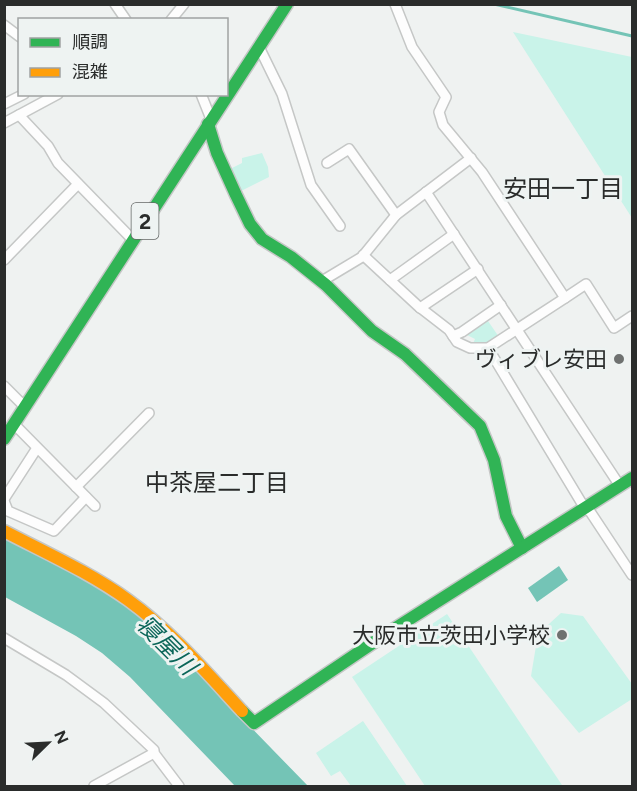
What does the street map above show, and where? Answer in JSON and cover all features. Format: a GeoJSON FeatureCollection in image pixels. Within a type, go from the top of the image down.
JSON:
{"type":"FeatureCollection","features":[{"type":"Feature","properties":{"kind":"street"},"geometry":{"type":"LineString","coordinates":[[115,4],[125,18]]}},
{"type":"Feature","properties":{"kind":"street"},"geometry":{"type":"LineString","coordinates":[[173,18],[184,4]]}},
{"type":"Feature","properties":{"kind":"street","name":"2"},"geometry":{"type":"LineString","coordinates":[[228,94],[287,4]]}},
{"type":"Feature","properties":{"kind":"street"},"geometry":{"type":"LineString","coordinates":[[395,4],[412,47],[446,97],[439,112],[441,122],[471,158],[565,298]]}},
{"type":"Feature","properties":{"kind":"street"},"geometry":{"type":"LineString","coordinates":[[4,25],[18,36]]}},
{"type":"Feature","properties":{"kind":"street"},"geometry":{"type":"LineString","coordinates":[[259,47],[282,94],[311,184],[340,226]]}},
{"type":"Feature","properties":{"kind":"street"},"geometry":{"type":"LineString","coordinates":[[4,93],[8,102]]}},
{"type":"Feature","properties":{"kind":"street"},"geometry":{"type":"LineString","coordinates":[[4,123],[54,96]]}},
{"type":"Feature","properties":{"kind":"street"},"geometry":{"type":"LineString","coordinates":[[202,96],[217,153],[258,235],[322,281],[372,331],[405,354],[480,426],[494,460],[506,516],[522,548]]}},
{"type":"Feature","properties":{"kind":"street","name":"2"},"geometry":{"type":"LineString","coordinates":[[4,439],[226,96]]}},
{"type":"Feature","properties":{"kind":"street"},"geometry":{"type":"LineString","coordinates":[[19,115],[48,146],[55,159],[133,240]]}},
{"type":"Feature","properties":{"kind":"street"},"geometry":{"type":"LineString","coordinates":[[327,162],[349,149],[396,215]]}},
{"type":"Feature","properties":{"kind":"street"},"geometry":{"type":"LineString","coordinates":[[322,281],[363,255],[396,215],[471,158]]}},
{"type":"Feature","properties":{"kind":"street"},"geometry":{"type":"LineString","coordinates":[[4,260],[78,184]]}},
{"type":"Feature","properties":{"kind":"street"},"geometry":{"type":"LineString","coordinates":[[426,192],[621,486]]}},
{"type":"Feature","properties":{"kind":"street"},"geometry":{"type":"LineString","coordinates":[[390,279],[454,234]]}},
{"type":"Feature","properties":{"kind":"street"},"geometry":{"type":"LineString","coordinates":[[363,255],[420,308],[449,330],[457,342],[470,348],[488,348],[586,284],[614,328],[632,319]]}},
{"type":"Feature","properties":{"kind":"street"},"geometry":{"type":"LineString","coordinates":[[420,308],[478,269]]}},
{"type":"Feature","properties":{"kind":"street"},"geometry":{"type":"LineString","coordinates":[[453,336],[461,333],[501,305]]}},
{"type":"Feature","properties":{"kind":"street"},"geometry":{"type":"LineString","coordinates":[[488,348],[586,508],[633,575]]}},
{"type":"Feature","properties":{"kind":"street"},"geometry":{"type":"LineString","coordinates":[[4,386],[25,407]]}},
{"type":"Feature","properties":{"kind":"street"},"geometry":{"type":"LineString","coordinates":[[76,487],[149,413]]}},
{"type":"Feature","properties":{"kind":"street"},"geometry":{"type":"LineString","coordinates":[[14,424],[96,506]]}},
{"type":"Feature","properties":{"kind":"street"},"geometry":{"type":"LineString","coordinates":[[37,448],[4,500],[8,511],[54,531],[86,497]]}},
{"type":"Feature","properties":{"kind":"street"},"geometry":{"type":"LineString","coordinates":[[4,531],[103,584],[129,601],[158,625],[254,723],[383,636],[633,478]]}},
{"type":"Feature","properties":{"kind":"street"},"geometry":{"type":"LineString","coordinates":[[4,638],[66,675],[104,703],[154,750],[179,786]]}},
{"type":"Feature","properties":{"kind":"street"},"geometry":{"type":"LineString","coordinates":[[94,786],[154,753]]}},
{"type":"Feature","properties":{"kind":"shaded area"},"geometry":{"type":"Polygon","coordinates":[[[513,32],[632,57],[632,218],[513,32]]]}},
{"type":"Feature","properties":{"kind":"shaded area"},"geometry":{"type":"Polygon","coordinates":[[[262,153],[268,167],[269,177],[239,192],[230,169],[242,163],[242,158],[262,153]]]}},
{"type":"Feature","properties":{"kind":"shaded area"},"geometry":{"type":"Polygon","coordinates":[[[488,321],[499,337],[486,346],[472,346],[475,339],[467,335],[488,321]]]}},
{"type":"Feature","properties":{"kind":"shaded area"},"geometry":{"type":"Polygon","coordinates":[[[561,613],[583,616],[632,684],[632,699],[579,733],[531,676],[538,634],[561,613]]]}},
{"type":"Feature","properties":{"kind":"shaded area"},"geometry":{"type":"Polygon","coordinates":[[[447,614],[561,786],[425,786],[352,677],[447,614]]]}},
{"type":"Feature","properties":{"kind":"shaded area"},"geometry":{"type":"Polygon","coordinates":[[[363,721],[407,786],[351,786],[340,771],[331,776],[316,753],[363,721]]]}},
{"type":"Feature","properties":{"kind":"water","name":"寝屋川"},"geometry":{"type":"Polygon","coordinates":[[[4,537],[83,579],[132,609],[159,633],[308,786],[235,786],[130,677],[102,653],[5,597],[4,537]]]}},
{"type":"Feature","properties":{"kind":"water"},"geometry":{"type":"Polygon","coordinates":[[[559,566],[568,580],[537,602],[528,588],[559,566]]]}},
{"type":"Feature","properties":{"kind":"waterway"},"geometry":{"type":"LineString","coordinates":[[494,4],[632,36]]}},
{"type":"Feature","properties":{"kind":"traffic: fast"},"geometry":{"type":"LineString","coordinates":[[228,95],[287,4]]}},
{"type":"Feature","properties":{"kind":"traffic: fast"},"geometry":{"type":"LineString","coordinates":[[4,439],[227,96]]}},
{"type":"Feature","properties":{"kind":"traffic: fast"},"geometry":{"type":"LineString","coordinates":[[208,124],[217,153],[236,195],[250,224],[262,239],[291,257],[326,285],[372,331],[405,354],[480,426],[494,460],[506,516],[522,548]]}},
{"type":"Feature","properties":{"kind":"traffic: fast"},"geometry":{"type":"LineString","coordinates":[[242,711],[254,723],[383,636],[632,478]]}},
{"type":"Feature","properties":{"kind":"traffic: slow"},"geometry":{"type":"LineString","coordinates":[[4,531],[83,572],[144,612],[173,638],[242,711]]}},
{"type":"Feature","properties":{"kind":"place","name":"ヴィブレ安田"},"geometry":{"type":"Point","coordinates":[619,359]}},
{"type":"Feature","properties":{"kind":"place","name":"大阪市立茨田小学校"},"geometry":{"type":"Point","coordinates":[562,635]}},
{"type":"Feature","properties":{"kind":"district","name":"安田一丁目"},"geometry":{"type":"Point","coordinates":[563,188]}},
{"type":"Feature","properties":{"kind":"district","name":"中茶屋二丁目"},"geometry":{"type":"Point","coordinates":[217,482]}}]}
